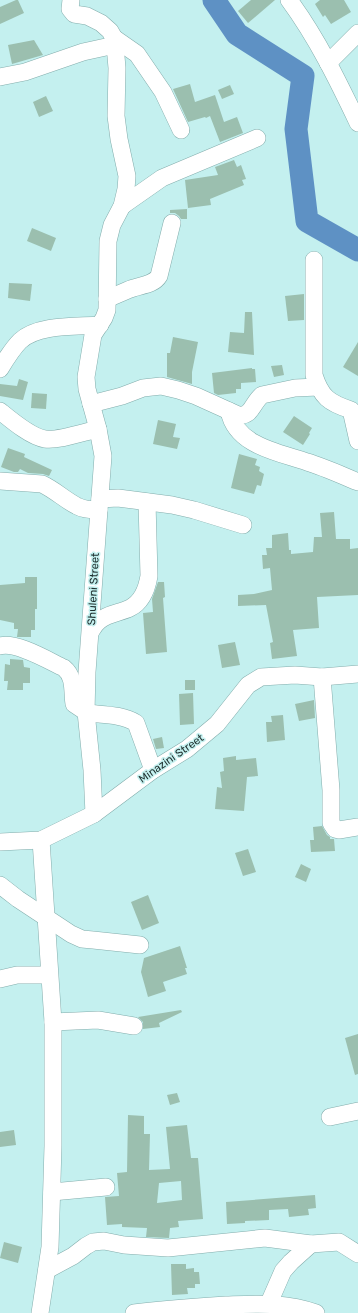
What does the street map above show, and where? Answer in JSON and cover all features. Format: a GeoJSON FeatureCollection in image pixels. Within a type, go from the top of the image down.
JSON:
{"type":"FeatureCollection","features":[{"type":"Feature","properties":{"kind":"street"},"geometry":{"type":"LineString","coordinates":[[70,0],[70,9],[74,14],[87,16],[101,23],[110,31],[114,41],[117,68],[116,116],[127,176],[122,206]]}},
{"type":"Feature","properties":{"kind":"street"},"geometry":{"type":"LineString","coordinates":[[289,0],[298,12],[328,63],[358,124]]}},
{"type":"Feature","properties":{"kind":"street"},"geometry":{"type":"LineString","coordinates":[[328,63],[358,33]]}},
{"type":"Feature","properties":{"kind":"street"},"geometry":{"type":"LineString","coordinates":[[0,77],[25,72],[114,41],[137,54],[163,92],[181,130]]}},
{"type":"Feature","properties":{"kind":"street"},"geometry":{"type":"LineString","coordinates":[[122,206],[162,178],[257,138]]}},
{"type":"Feature","properties":{"kind":"street","name":"Shuleni Street"},"geometry":{"type":"LineString","coordinates":[[94,814],[87,713],[87,672],[103,456],[98,429],[86,389],[86,377],[93,335],[100,325],[107,310],[108,241],[112,225],[122,206]]}},
{"type":"Feature","properties":{"kind":"street"},"geometry":{"type":"LineString","coordinates":[[107,299],[129,289],[152,283],[157,280],[172,223]]}},
{"type":"Feature","properties":{"kind":"street"},"geometry":{"type":"LineString","coordinates":[[314,260],[314,375],[318,387],[324,396],[342,407],[351,410],[358,441]]}},
{"type":"Feature","properties":{"kind":"street"},"geometry":{"type":"LineString","coordinates":[[0,368],[20,341],[33,333],[52,328],[100,325]]}},
{"type":"Feature","properties":{"kind":"street"},"geometry":{"type":"LineString","coordinates":[[91,404],[122,396],[143,388],[161,386],[178,390],[243,416],[248,414],[258,398],[262,395],[295,388],[318,387]]}},
{"type":"Feature","properties":{"kind":"street"},"geometry":{"type":"LineString","coordinates":[[0,411],[13,422],[37,437],[45,439],[54,439],[98,429]]}},
{"type":"Feature","properties":{"kind":"street"},"geometry":{"type":"LineString","coordinates":[[229,411],[235,428],[242,436],[252,443],[358,482]]}},
{"type":"Feature","properties":{"kind":"street"},"geometry":{"type":"LineString","coordinates":[[0,481],[42,484],[77,506],[87,510],[118,498],[194,510],[242,525]]}},
{"type":"Feature","properties":{"kind":"street"},"geometry":{"type":"LineString","coordinates":[[90,631],[99,621],[115,612],[131,607],[143,595],[149,576],[147,502]]}},
{"type":"Feature","properties":{"kind":"street"},"geometry":{"type":"LineString","coordinates":[[0,646],[6,644],[22,649],[64,668],[69,672],[72,679],[74,704],[87,713],[130,719],[136,723],[153,770]]}},
{"type":"Feature","properties":{"kind":"street","name":"Minazini Street"},"geometry":{"type":"LineString","coordinates":[[0,842],[42,840],[94,814],[153,770],[187,750],[217,724],[248,685],[261,677],[295,675],[322,677],[358,674]]}},
{"type":"Feature","properties":{"kind":"street"},"geometry":{"type":"LineString","coordinates":[[322,677],[331,790],[331,823],[335,829],[339,830],[358,827]]}},
{"type":"Feature","properties":{"kind":"street"},"geometry":{"type":"LineString","coordinates":[[40,1313],[50,1247],[53,1146],[53,1022],[42,840]]}},
{"type":"Feature","properties":{"kind":"street"},"geometry":{"type":"LineString","coordinates":[[0,885],[71,934],[82,938],[140,945]]}},
{"type":"Feature","properties":{"kind":"street"},"geometry":{"type":"LineString","coordinates":[[0,979],[17,975],[49,975]]}},
{"type":"Feature","properties":{"kind":"street"},"geometry":{"type":"LineString","coordinates":[[53,1022],[98,1020],[134,1026]]}},
{"type":"Feature","properties":{"kind":"street"},"geometry":{"type":"LineString","coordinates":[[330,1118],[358,1111]]}},
{"type":"Feature","properties":{"kind":"street"},"geometry":{"type":"LineString","coordinates":[[52,1192],[106,1187]]}},
{"type":"Feature","properties":{"kind":"street"},"geometry":{"type":"LineString","coordinates":[[47,1270],[73,1256],[86,1246],[94,1242],[104,1241],[124,1246],[168,1248],[265,1238],[311,1244],[339,1242],[358,1254]]}},
{"type":"Feature","properties":{"kind":"street"},"geometry":{"type":"LineString","coordinates":[[269,1303],[283,1271],[311,1244]]}},
{"type":"Feature","properties":{"kind":"street"},"geometry":{"type":"LineString","coordinates":[[134,1313],[176,1308],[269,1303],[302,1308],[316,1313]]}},
{"type":"Feature","properties":{"kind":"building"},"geometry":{"type":"Polygon","coordinates":[[[18,0],[24,13],[0,24],[0,7],[18,0]]]}},
{"type":"Feature","properties":{"kind":"building"},"geometry":{"type":"Polygon","coordinates":[[[251,0],[275,0],[248,23],[238,11],[251,0]]]}},
{"type":"Feature","properties":{"kind":"building"},"geometry":{"type":"Polygon","coordinates":[[[320,0],[344,0],[351,12],[331,24],[325,15],[323,17],[315,4],[320,0]]]}},
{"type":"Feature","properties":{"kind":"building"},"geometry":{"type":"Polygon","coordinates":[[[34,40],[43,55],[12,64],[8,45],[34,40]]]}},
{"type":"Feature","properties":{"kind":"building"},"geometry":{"type":"Polygon","coordinates":[[[190,84],[195,102],[215,95],[224,122],[237,117],[243,133],[220,142],[210,116],[188,122],[173,89],[190,84]]]}},
{"type":"Feature","properties":{"kind":"building"},"geometry":{"type":"Polygon","coordinates":[[[230,85],[234,94],[222,99],[218,90],[230,85]]]}},
{"type":"Feature","properties":{"kind":"building"},"geometry":{"type":"Polygon","coordinates":[[[46,96],[53,111],[39,117],[33,102],[46,96]]]}},
{"type":"Feature","properties":{"kind":"building"},"geometry":{"type":"Polygon","coordinates":[[[234,160],[237,167],[241,165],[246,179],[242,180],[244,185],[210,199],[211,205],[188,208],[185,180],[218,175],[215,167],[234,160]]]}},
{"type":"Feature","properties":{"kind":"building"},"geometry":{"type":"Polygon","coordinates":[[[187,209],[187,219],[181,219],[175,213],[170,213],[170,210],[187,209]]]}},
{"type":"Feature","properties":{"kind":"building"},"geometry":{"type":"Polygon","coordinates":[[[32,228],[56,238],[51,251],[27,241],[32,228]]]}},
{"type":"Feature","properties":{"kind":"building"},"geometry":{"type":"Polygon","coordinates":[[[9,283],[32,284],[30,301],[8,298],[9,283]]]}},
{"type":"Feature","properties":{"kind":"building"},"geometry":{"type":"Polygon","coordinates":[[[304,294],[304,320],[288,321],[285,296],[304,294]]]}},
{"type":"Feature","properties":{"kind":"building"},"geometry":{"type":"Polygon","coordinates":[[[245,312],[252,312],[254,355],[228,352],[230,332],[244,333],[245,312]]]}},
{"type":"Feature","properties":{"kind":"building"},"geometry":{"type":"Polygon","coordinates":[[[173,337],[198,342],[192,372],[192,384],[167,377],[167,353],[170,353],[173,337]]]}},
{"type":"Feature","properties":{"kind":"building"},"geometry":{"type":"Polygon","coordinates":[[[358,342],[358,376],[343,367],[358,342]]]}},
{"type":"Feature","properties":{"kind":"building"},"geometry":{"type":"Polygon","coordinates":[[[282,365],[284,375],[274,377],[271,366],[282,365]]]}},
{"type":"Feature","properties":{"kind":"building"},"geometry":{"type":"Polygon","coordinates":[[[252,368],[255,369],[256,382],[241,383],[241,389],[236,389],[236,393],[218,395],[214,393],[212,373],[252,368]]]}},
{"type":"Feature","properties":{"kind":"building"},"geometry":{"type":"Polygon","coordinates":[[[19,379],[28,382],[23,400],[0,396],[0,384],[17,386],[19,379]]]}},
{"type":"Feature","properties":{"kind":"building"},"geometry":{"type":"Polygon","coordinates":[[[32,393],[47,394],[46,409],[31,408],[32,393]]]}},
{"type":"Feature","properties":{"kind":"building"},"geometry":{"type":"Polygon","coordinates":[[[294,416],[312,428],[303,445],[283,432],[294,416]]]}},
{"type":"Feature","properties":{"kind":"building"},"geometry":{"type":"Polygon","coordinates":[[[158,420],[176,424],[173,437],[180,438],[177,449],[153,444],[158,420]]]}},
{"type":"Feature","properties":{"kind":"building"},"geometry":{"type":"Polygon","coordinates":[[[8,448],[25,454],[24,457],[52,470],[49,476],[28,473],[20,469],[18,472],[14,472],[1,467],[8,448]]]}},
{"type":"Feature","properties":{"kind":"building"},"geometry":{"type":"Polygon","coordinates":[[[239,454],[257,459],[255,465],[260,467],[259,471],[264,474],[261,486],[257,485],[254,494],[231,488],[239,454]]]}},
{"type":"Feature","properties":{"kind":"building"},"geometry":{"type":"Polygon","coordinates":[[[334,512],[336,539],[350,539],[350,549],[358,548],[358,595],[317,597],[319,628],[293,630],[297,656],[272,659],[270,643],[273,642],[266,605],[238,606],[238,595],[254,594],[272,590],[270,568],[263,569],[262,555],[267,555],[266,548],[272,548],[272,535],[288,533],[289,550],[291,550],[291,554],[313,552],[314,537],[322,537],[320,513],[334,512]]]}},
{"type":"Feature","properties":{"kind":"building"},"geometry":{"type":"Polygon","coordinates":[[[25,577],[37,577],[37,609],[35,609],[35,630],[31,630],[31,637],[17,637],[18,629],[14,629],[14,623],[0,620],[0,585],[25,583],[25,577]]]}},
{"type":"Feature","properties":{"kind":"building"},"geometry":{"type":"Polygon","coordinates":[[[158,582],[164,582],[165,597],[163,598],[167,652],[146,654],[143,613],[153,612],[152,599],[158,582]]]}},
{"type":"Feature","properties":{"kind":"building"},"geometry":{"type":"Polygon","coordinates":[[[235,642],[240,665],[222,668],[218,645],[235,642]]]}},
{"type":"Feature","properties":{"kind":"building"},"geometry":{"type":"Polygon","coordinates":[[[10,659],[23,660],[24,667],[30,668],[30,683],[23,683],[23,690],[7,690],[8,681],[4,681],[5,664],[10,665],[10,659]]]}},
{"type":"Feature","properties":{"kind":"building"},"geometry":{"type":"Polygon","coordinates":[[[185,680],[195,680],[195,690],[185,690],[185,680]]]}},
{"type":"Feature","properties":{"kind":"building"},"geometry":{"type":"Polygon","coordinates":[[[193,693],[194,724],[180,725],[179,694],[193,693]]]}},
{"type":"Feature","properties":{"kind":"building"},"geometry":{"type":"Polygon","coordinates":[[[314,700],[315,718],[299,721],[295,704],[314,700]]]}},
{"type":"Feature","properties":{"kind":"building"},"geometry":{"type":"Polygon","coordinates":[[[283,715],[285,740],[267,742],[266,722],[272,722],[271,716],[283,715]]]}},
{"type":"Feature","properties":{"kind":"building"},"geometry":{"type":"Polygon","coordinates":[[[162,737],[164,748],[156,749],[153,739],[162,737]]]}},
{"type":"Feature","properties":{"kind":"building"},"geometry":{"type":"Polygon","coordinates":[[[236,756],[236,760],[256,758],[258,776],[247,777],[244,811],[215,809],[217,787],[222,788],[220,772],[224,771],[223,758],[236,756]]]}},
{"type":"Feature","properties":{"kind":"building"},"geometry":{"type":"Polygon","coordinates":[[[322,826],[330,839],[334,839],[335,851],[311,852],[310,840],[314,840],[313,827],[322,826]]]}},
{"type":"Feature","properties":{"kind":"building"},"geometry":{"type":"Polygon","coordinates":[[[248,849],[256,872],[243,876],[235,853],[248,849]]]}},
{"type":"Feature","properties":{"kind":"building"},"geometry":{"type":"Polygon","coordinates":[[[301,864],[311,869],[306,882],[295,877],[301,864]]]}},
{"type":"Feature","properties":{"kind":"building"},"geometry":{"type":"Polygon","coordinates":[[[148,895],[159,923],[142,930],[131,902],[148,895]]]}},
{"type":"Feature","properties":{"kind":"building"},"geometry":{"type":"Polygon","coordinates":[[[180,946],[187,968],[185,968],[187,974],[163,982],[166,991],[148,997],[141,972],[144,958],[180,946]]]}},
{"type":"Feature","properties":{"kind":"building"},"geometry":{"type":"Polygon","coordinates":[[[181,1010],[182,1012],[159,1023],[160,1027],[143,1029],[143,1022],[138,1017],[181,1010]]]}},
{"type":"Feature","properties":{"kind":"building"},"geometry":{"type":"Polygon","coordinates":[[[358,1034],[358,1074],[355,1075],[345,1038],[358,1034]]]}},
{"type":"Feature","properties":{"kind":"building"},"geometry":{"type":"Polygon","coordinates":[[[177,1093],[180,1102],[170,1105],[167,1095],[177,1093]]]}},
{"type":"Feature","properties":{"kind":"building"},"geometry":{"type":"Polygon","coordinates":[[[128,1115],[144,1116],[144,1134],[150,1134],[149,1170],[170,1169],[166,1127],[187,1125],[191,1158],[198,1158],[203,1219],[178,1221],[179,1227],[170,1228],[169,1238],[146,1237],[147,1228],[122,1227],[122,1224],[107,1225],[105,1197],[119,1196],[117,1173],[127,1172],[128,1115]],[[181,1181],[159,1183],[157,1203],[182,1200],[181,1181]]]}},
{"type":"Feature","properties":{"kind":"building"},"geometry":{"type":"Polygon","coordinates":[[[14,1130],[16,1145],[0,1147],[0,1132],[14,1130]]]}},
{"type":"Feature","properties":{"kind":"building"},"geometry":{"type":"Polygon","coordinates":[[[315,1195],[316,1208],[308,1209],[309,1215],[289,1217],[288,1209],[269,1210],[269,1220],[245,1221],[245,1223],[227,1224],[226,1202],[315,1195]]]}},
{"type":"Feature","properties":{"kind":"building"},"geometry":{"type":"Polygon","coordinates":[[[4,1242],[22,1247],[18,1263],[0,1258],[4,1242]]]}},
{"type":"Feature","properties":{"kind":"building"},"geometry":{"type":"Polygon","coordinates":[[[171,1264],[186,1264],[186,1269],[194,1268],[194,1272],[199,1272],[200,1284],[195,1284],[195,1288],[187,1288],[188,1294],[172,1295],[171,1264]]]}},
{"type":"Feature","properties":{"kind":"waterway"},"geometry":{"type":"LineString","coordinates":[[214,0],[237,34],[303,76],[296,129],[307,221],[358,250]]}}]}
